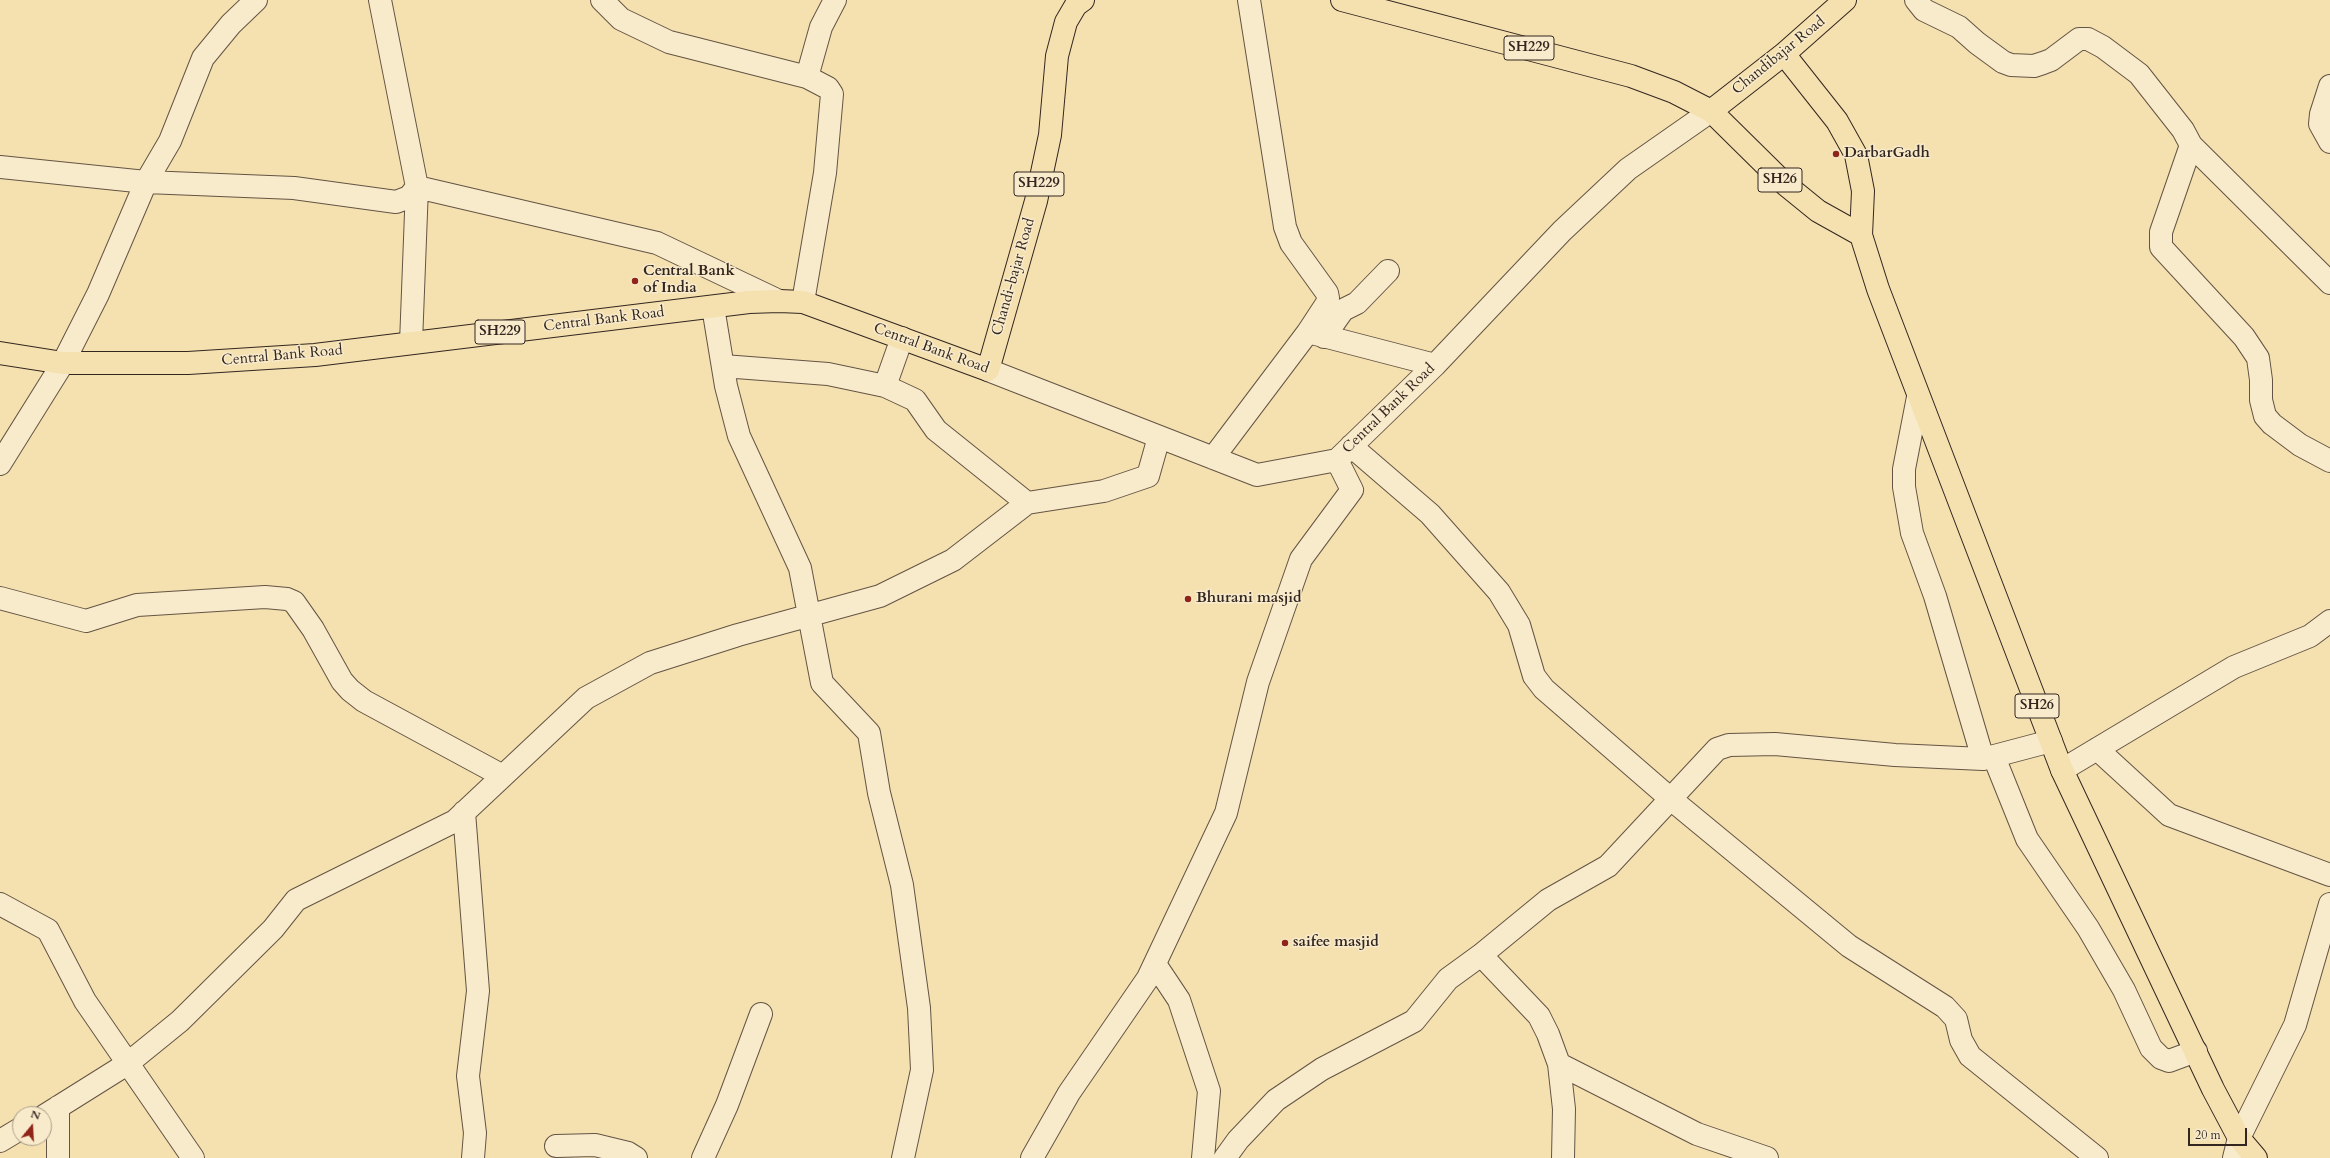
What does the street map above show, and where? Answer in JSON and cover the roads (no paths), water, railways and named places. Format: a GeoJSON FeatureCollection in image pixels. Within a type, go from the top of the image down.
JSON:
{"type":"FeatureCollection","features":[{"type":"Feature","properties":{"kind":"main road","name":"SH229"},"geometry":{"type":"LineString","coordinates":[[1342,0],[1381,4],[1631,76],[1674,92],[1711,111]]}},
{"type":"Feature","properties":{"kind":"main road","name":"Chandibajar Road"},"geometry":{"type":"LineString","coordinates":[[1711,111],[1784,54],[1845,0]]}},
{"type":"Feature","properties":{"kind":"main road","name":"Chandi-bajar Road"},"geometry":{"type":"LineString","coordinates":[[988,370],[1036,201],[1050,135],[1058,56],[1066,22],[1077,2]]}},
{"type":"Feature","properties":{"kind":"main road","name":"SH26"},"geometry":{"type":"LineString","coordinates":[[1784,54],[1838,121],[1856,155],[1863,191],[1861,235],[1918,397],[2062,770],[2196,1051],[2237,1148],[2256,1158]]}},
{"type":"Feature","properties":{"kind":"main road","name":"SH26"},"geometry":{"type":"LineString","coordinates":[[1711,111],[1786,185],[1818,211],[1861,235]]}},
{"type":"Feature","properties":{"kind":"main road","name":"Central Bank Road"},"geometry":{"type":"LineString","coordinates":[[0,353],[63,363],[188,363],[315,355],[713,307],[779,301],[803,302],[988,370]]}},
{"type":"Feature","properties":{"kind":"street"},"geometry":{"type":"LineString","coordinates":[[0,464],[63,363],[98,294],[146,182],[170,141],[203,58],[231,24],[256,0]]}},
{"type":"Feature","properties":{"kind":"street"},"geometry":{"type":"LineString","coordinates":[[380,0],[417,187],[411,343]]}},
{"type":"Feature","properties":{"kind":"street"},"geometry":{"type":"LineString","coordinates":[[602,0],[621,19],[636,28],[669,42],[806,77],[823,84],[832,94],[825,173],[803,302]]}},
{"type":"Feature","properties":{"kind":"street"},"geometry":{"type":"LineString","coordinates":[[806,77],[821,27],[835,0]]}},
{"type":"Feature","properties":{"kind":"street"},"geometry":{"type":"LineString","coordinates":[[1249,0],[1284,227],[1291,243],[1327,293],[1328,298],[1316,335]]}},
{"type":"Feature","properties":{"kind":"street"},"geometry":{"type":"LineString","coordinates":[[1916,0],[1924,10],[1959,27],[1977,43],[2003,62],[2011,65],[2043,63],[2051,60],[2075,41],[2088,39],[2103,47],[2139,74],[2183,130],[2191,146],[2330,283]]}},
{"type":"Feature","properties":{"kind":"street"},"geometry":{"type":"LineString","coordinates":[[2330,86],[2321,114],[2320,124],[2330,142]]}},
{"type":"Feature","properties":{"kind":"street","name":"Central Bank Road"},"geometry":{"type":"LineString","coordinates":[[988,370],[1257,475],[1344,453],[1435,365],[1562,231],[1628,169],[1711,111]]}},
{"type":"Feature","properties":{"kind":"street"},"geometry":{"type":"LineString","coordinates":[[2191,146],[2161,232],[2161,247],[2244,337],[2258,358],[2261,380],[2261,400],[2265,416],[2272,424],[2300,445],[2330,461]]}},
{"type":"Feature","properties":{"kind":"street"},"geometry":{"type":"LineString","coordinates":[[0,167],[146,182],[294,188],[396,202],[409,197],[417,187]]}},
{"type":"Feature","properties":{"kind":"street"},"geometry":{"type":"LineString","coordinates":[[417,187],[657,244],[779,301]]}},
{"type":"Feature","properties":{"kind":"street"},"geometry":{"type":"LineString","coordinates":[[1213,458],[1316,335],[1343,310],[1357,303],[1388,271]]}},
{"type":"Feature","properties":{"kind":"street"},"geometry":{"type":"LineString","coordinates":[[713,307],[723,366],[739,436],[800,568],[822,682],[869,733],[879,792],[902,885],[919,1008],[922,1070],[903,1158]]}},
{"type":"Feature","properties":{"kind":"street"},"geometry":{"type":"LineString","coordinates":[[1316,335],[1435,365]]}},
{"type":"Feature","properties":{"kind":"street"},"geometry":{"type":"LineString","coordinates":[[885,386],[902,338]]}},
{"type":"Feature","properties":{"kind":"street"},"geometry":{"type":"LineString","coordinates":[[723,366],[828,374],[885,386],[915,400],[936,430],[1027,503]]}},
{"type":"Feature","properties":{"kind":"street"},"geometry":{"type":"LineString","coordinates":[[1918,397],[1904,469],[1904,487],[1912,533],[1935,596],[1988,758],[2027,840],[2088,928],[2124,990],[2151,1048],[2161,1058],[2169,1061],[2196,1051]]}},
{"type":"Feature","properties":{"kind":"street"},"geometry":{"type":"LineString","coordinates":[[52,1111],[127,1064],[180,1021],[273,929],[296,900],[455,821],[501,775],[586,698],[650,663],[810,615],[880,596],[953,560],[1027,503],[1104,491],[1148,476],[1159,437]]}},
{"type":"Feature","properties":{"kind":"street"},"geometry":{"type":"LineString","coordinates":[[1344,453],[1430,514],[1499,592],[1519,625],[1534,676],[1544,690],[1672,800],[1849,946],[1945,1007],[1956,1019],[1961,1040],[1970,1056],[2097,1158]]}},
{"type":"Feature","properties":{"kind":"street"},"geometry":{"type":"LineString","coordinates":[[1032,1158],[1069,1093],[1148,978],[1226,813],[1258,682],[1301,559],[1352,490],[1344,453]]}},
{"type":"Feature","properties":{"kind":"street"},"geometry":{"type":"LineString","coordinates":[[0,598],[86,621],[137,605],[265,597],[287,599],[294,602],[313,629],[342,681],[350,690],[364,701],[501,775]]}},
{"type":"Feature","properties":{"kind":"street"},"geometry":{"type":"LineString","coordinates":[[2062,770],[2234,667],[2310,636],[2330,621]]}},
{"type":"Feature","properties":{"kind":"street"},"geometry":{"type":"LineString","coordinates":[[1225,1158],[1238,1140],[1276,1100],[1322,1069],[1414,1021],[1448,979],[1482,955],[1548,900],[1608,866],[1672,800],[1717,749],[1729,745],[1775,744],[1895,756],[1988,758],[2051,741]]}},
{"type":"Feature","properties":{"kind":"street"},"geometry":{"type":"LineString","coordinates":[[2097,749],[2169,815],[2330,875]]}},
{"type":"Feature","properties":{"kind":"street"},"geometry":{"type":"LineString","coordinates":[[464,812],[478,991],[468,1076],[475,1133],[473,1158]]}},
{"type":"Feature","properties":{"kind":"street"},"geometry":{"type":"LineString","coordinates":[[0,904],[48,930],[85,1001],[193,1158]]}},
{"type":"Feature","properties":{"kind":"street"},"geometry":{"type":"LineString","coordinates":[[2237,1148],[2295,1025],[2330,904]]}},
{"type":"Feature","properties":{"kind":"street"},"geometry":{"type":"LineString","coordinates":[[1482,955],[1539,1016],[1560,1064],[1564,1109],[1563,1158]]}},
{"type":"Feature","properties":{"kind":"street"},"geometry":{"type":"LineString","coordinates":[[1155,964],[1179,1000],[1209,1091],[1203,1158]]}},
{"type":"Feature","properties":{"kind":"street"},"geometry":{"type":"LineString","coordinates":[[703,1158],[727,1105],[761,1014]]}},
{"type":"Feature","properties":{"kind":"street"},"geometry":{"type":"LineString","coordinates":[[1560,1064],[1697,1134],[1767,1158]]}},
{"type":"Feature","properties":{"kind":"street"},"geometry":{"type":"LineString","coordinates":[[52,1119],[58,1158]]}},
{"type":"Feature","properties":{"kind":"street"},"geometry":{"type":"LineString","coordinates":[[0,1140],[12,1133]]}},
{"type":"Feature","properties":{"kind":"street"},"geometry":{"type":"LineString","coordinates":[[556,1146],[595,1145],[621,1151],[636,1158]]}},
{"type":"Feature","properties":{"kind":"place","name":"DarbarGadh"},"geometry":{"type":"Point","coordinates":[1836,154]}},
{"type":"Feature","properties":{"kind":"place","name":"Central Bank of India"},"geometry":{"type":"Point","coordinates":[635,281]}},
{"type":"Feature","properties":{"kind":"place","name":"Bhurani masjid"},"geometry":{"type":"Point","coordinates":[1188,599]}},
{"type":"Feature","properties":{"kind":"place","name":"saifee masjid"},"geometry":{"type":"Point","coordinates":[1285,943]}}]}
